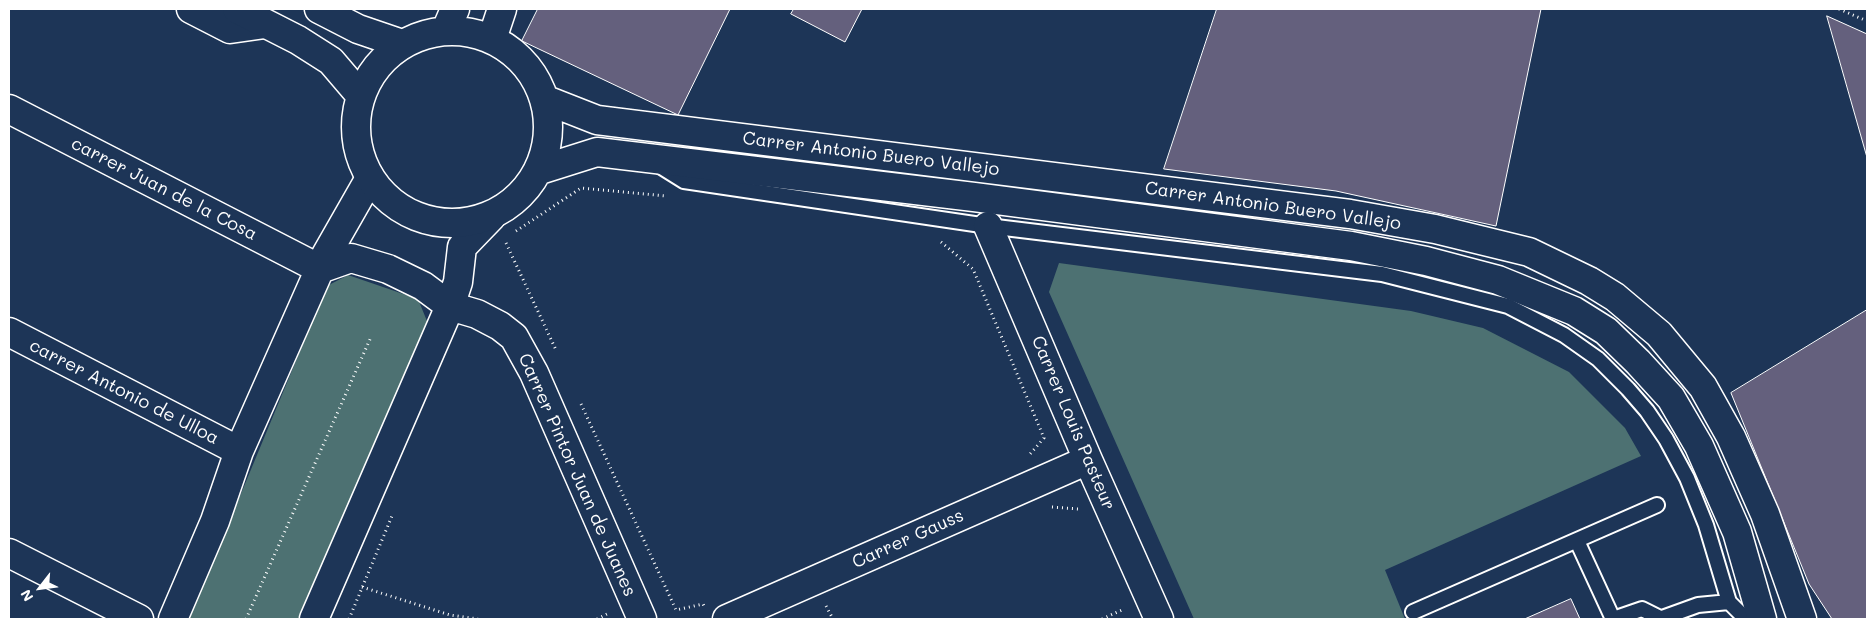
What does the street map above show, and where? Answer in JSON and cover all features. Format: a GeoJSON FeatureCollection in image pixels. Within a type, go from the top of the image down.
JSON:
{"type":"FeatureCollection","features":[{"type":"Feature","properties":{"kind":"main road"},"geometry":{"type":"LineString","coordinates":[[191,9],[230,28],[265,24]]}},
{"type":"Feature","properties":{"kind":"main road"},"geometry":{"type":"LineString","coordinates":[[237,9],[298,40],[331,61],[360,95]]}},
{"type":"Feature","properties":{"kind":"main road"},"geometry":{"type":"LineString","coordinates":[[318,9],[358,29],[402,44]]}},
{"type":"Feature","properties":{"kind":"main road"},"geometry":{"type":"LineString","coordinates":[[492,39],[502,9]]}},
{"type":"Feature","properties":{"kind":"main road"},"geometry":{"type":"LineString","coordinates":[[314,619],[450,306],[458,282],[462,247],[498,228],[540,170],[549,135],[546,100],[526,63],[492,39],[451,19],[402,44],[377,66],[360,95],[355,124],[359,152],[370,178],[393,204],[424,220],[498,228]]}},
{"type":"Feature","properties":{"kind":"main road","name":"Carrer Antonio Buero Vallejo"},"geometry":{"type":"LineString","coordinates":[[546,100],[597,120],[1350,214],[1435,229],[1529,252],[1589,281],[1615,297],[1659,334],[1702,387],[1731,437],[1765,514],[1802,619]]}},
{"type":"Feature","properties":{"kind":"main road","name":"carrer Juan de la Cosa"},"geometry":{"type":"LineString","coordinates":[[9,109],[320,269]]}},
{"type":"Feature","properties":{"kind":"main road","name":"Carrer Antonio Buero Vallejo"},"geometry":{"type":"LineString","coordinates":[[540,170],[597,152],[964,196],[1351,246],[1426,261],[1498,280],[1574,311],[1606,331],[1671,398],[1699,446],[1736,532],[1762,619]]}},
{"type":"Feature","properties":{"kind":"main road"},"geometry":{"type":"LineString","coordinates":[[173,619],[215,521],[239,451],[326,255],[370,178]]}},
{"type":"Feature","properties":{"kind":"main road","name":"Carrer Louis Pasteur"},"geometry":{"type":"LineString","coordinates":[[988,226],[1088,460],[1159,619]]}},
{"type":"Feature","properties":{"kind":"main road","name":"Carrer Pintor Juan de Juanes"},"geometry":{"type":"LineString","coordinates":[[320,269],[351,258],[388,269],[423,286],[450,306],[477,314],[500,326],[514,337],[534,373],[642,619]]}},
{"type":"Feature","properties":{"kind":"main road","name":"carrer Antonio de Ulloa"},"geometry":{"type":"LineString","coordinates":[[9,332],[239,451]]}},
{"type":"Feature","properties":{"kind":"main road","name":"Carrer Gauss"},"geometry":{"type":"LineString","coordinates":[[717,616],[1088,460]]}},
{"type":"Feature","properties":{"kind":"main road"},"geometry":{"type":"LineString","coordinates":[[9,553],[139,619]]}},
{"type":"Feature","properties":{"kind":"lane"},"geometry":{"type":"LineString","coordinates":[[647,158],[684,181],[988,226],[1382,274],[1508,306],[1564,335],[1598,359],[1647,411],[1666,439],[1687,478],[1706,524],[1729,602],[1746,619]]}},
{"type":"Feature","properties":{"kind":"lane"},"geometry":{"type":"LineString","coordinates":[[1413,612],[1657,505]]}},
{"type":"Feature","properties":{"kind":"lane"},"geometry":{"type":"LineString","coordinates":[[1577,541],[1613,619],[1642,609],[1662,619],[1698,605],[1729,602]]}},
{"type":"Feature","properties":{"kind":"path"},"geometry":{"type":"LineString","coordinates":[[1839,9],[1867,21]]}},
{"type":"Feature","properties":{"kind":"path"},"geometry":{"type":"LineString","coordinates":[[512,234],[581,188],[667,196]]}},
{"type":"Feature","properties":{"kind":"path"},"geometry":{"type":"LineString","coordinates":[[498,228],[559,356]]}},
{"type":"Feature","properties":{"kind":"path"},"geometry":{"type":"LineString","coordinates":[[932,240],[942,242],[973,269],[1044,438],[1024,460],[1045,507],[1078,508],[1080,515]]}},
{"type":"Feature","properties":{"kind":"path"},"geometry":{"type":"LineString","coordinates":[[246,619],[371,337]]}},
{"type":"Feature","properties":{"kind":"path"},"geometry":{"type":"LineString","coordinates":[[580,402],[676,610],[703,604],[717,616]]}},
{"type":"Feature","properties":{"kind":"path"},"geometry":{"type":"LineString","coordinates":[[348,619],[396,507]]}},
{"type":"Feature","properties":{"kind":"path"},"geometry":{"type":"LineString","coordinates":[[362,588],[450,614],[478,619]]}},
{"type":"Feature","properties":{"kind":"path"},"geometry":{"type":"LineString","coordinates":[[1102,619],[1122,610],[1118,601]]}},
{"type":"Feature","properties":{"kind":"green space"},"geometry":{"type":"Polygon","coordinates":[[[1059,263],[1411,311],[1483,328],[1569,372],[1625,428],[1641,456],[1385,570],[1405,619],[1194,619],[1049,292],[1059,263]]]}},
{"type":"Feature","properties":{"kind":"green space"},"geometry":{"type":"Polygon","coordinates":[[[348,275],[418,299],[429,326],[300,619],[189,619],[327,286],[348,275]]]}},
{"type":"Feature","properties":{"kind":"building"},"geometry":{"type":"Polygon","coordinates":[[[538,9],[730,9],[678,115],[522,41],[538,9]]]}},
{"type":"Feature","properties":{"kind":"building"},"geometry":{"type":"Polygon","coordinates":[[[794,9],[862,9],[845,42],[791,14],[794,9]]]}},
{"type":"Feature","properties":{"kind":"building"},"geometry":{"type":"Polygon","coordinates":[[[1217,9],[1541,9],[1496,226],[1336,191],[1164,169],[1217,9]]]}},
{"type":"Feature","properties":{"kind":"building"},"geometry":{"type":"Polygon","coordinates":[[[1827,16],[1867,34],[1867,157],[1827,16]]]}},
{"type":"Feature","properties":{"kind":"building"},"geometry":{"type":"Polygon","coordinates":[[[1867,310],[1867,619],[1832,619],[1809,584],[1731,393],[1867,310]]]}},
{"type":"Feature","properties":{"kind":"building"},"geometry":{"type":"Polygon","coordinates":[[[1571,599],[1580,619],[1525,619],[1571,599]]]}}]}
